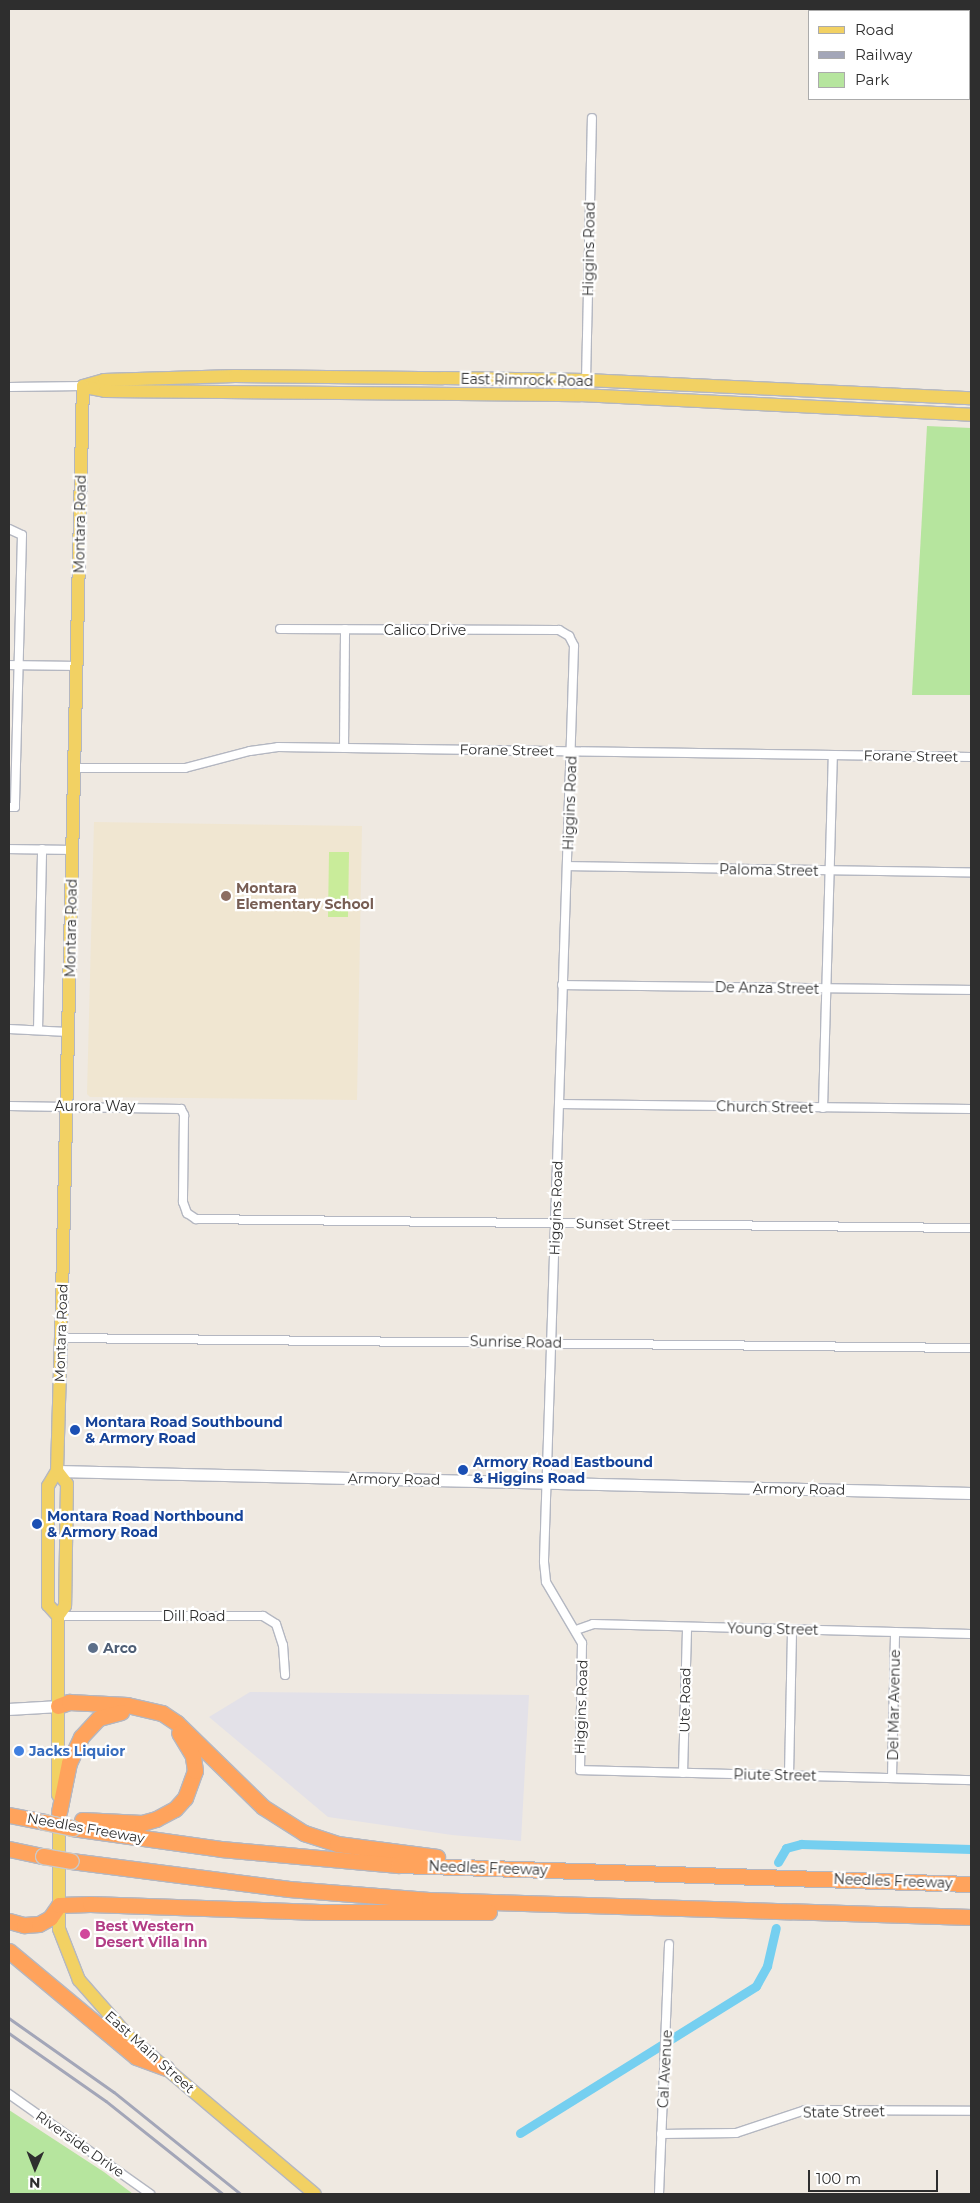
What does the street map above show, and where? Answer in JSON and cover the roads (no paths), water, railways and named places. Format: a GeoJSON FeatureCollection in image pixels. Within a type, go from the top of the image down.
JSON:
{"type":"FeatureCollection","features":[{"type":"Feature","properties":{"kind":"highway"},"geometry":{"type":"LineString","coordinates":[[58,1706],[70,1702],[127,1705],[162,1713],[177,1723],[263,1807],[283,1822],[320,1839],[395,1853],[576,1871]]}},
{"type":"Feature","properties":{"kind":"highway"},"geometry":{"type":"LineString","coordinates":[[9,1810],[58,1819],[124,1823],[156,1820],[175,1809],[192,1784],[193,1756],[178,1733],[151,1717],[58,1706]]}},
{"type":"Feature","properties":{"kind":"highway"},"geometry":{"type":"LineString","coordinates":[[58,1819],[69,1763],[80,1737],[99,1718],[121,1712]]}},
{"type":"Feature","properties":{"kind":"highway","name":"Needles Freeway"},"geometry":{"type":"LineString","coordinates":[[9,1815],[58,1819],[221,1849],[337,1860],[576,1871],[971,1884]]}},
{"type":"Feature","properties":{"kind":"highway"},"geometry":{"type":"LineString","coordinates":[[9,1849],[43,1856],[212,1880],[365,1896],[643,1907],[971,1916]]}},
{"type":"Feature","properties":{"kind":"highway"},"geometry":{"type":"LineString","coordinates":[[9,1921],[24,1925],[39,1924],[50,1918],[59,1905],[468,1913],[643,1907]]}},
{"type":"Feature","properties":{"kind":"highway"},"geometry":{"type":"LineString","coordinates":[[9,1951],[136,2057],[166,2068]]}},
{"type":"Feature","properties":{"kind":"main road","name":"East Rimrock Road"},"geometry":{"type":"LineString","coordinates":[[83,386],[104,380],[235,376],[586,380],[971,398]]}},
{"type":"Feature","properties":{"kind":"main road","name":"East Rimrock Road"},"geometry":{"type":"LineString","coordinates":[[83,386],[105,392],[580,395],[971,415]]}},
{"type":"Feature","properties":{"kind":"main road","name":"Montara Road"},"geometry":{"type":"LineString","coordinates":[[58,1616],[48,1605],[48,1486],[57,1471],[83,386]]}},
{"type":"Feature","properties":{"kind":"main road","name":"Montara Road"},"geometry":{"type":"LineString","coordinates":[[57,1471],[67,1484],[65,1606],[58,1616],[58,1706]]}},
{"type":"Feature","properties":{"kind":"main road","name":"Armory Road"},"geometry":{"type":"LineString","coordinates":[[57,1471],[971,1493]]}},
{"type":"Feature","properties":{"kind":"main road"},"geometry":{"type":"LineString","coordinates":[[9,1709],[58,1706]]}},
{"type":"Feature","properties":{"kind":"main road","name":"East Main Street"},"geometry":{"type":"LineString","coordinates":[[58,1706],[59,1929],[79,1980],[129,2037],[315,2194]]}},
{"type":"Feature","properties":{"kind":"street","name":"Higgins Road"},"geometry":{"type":"LineString","coordinates":[[586,380],[592,118]]}},
{"type":"Feature","properties":{"kind":"street","name":"East Rimrock Road"},"geometry":{"type":"LineString","coordinates":[[9,387],[83,386]]}},
{"type":"Feature","properties":{"kind":"street"},"geometry":{"type":"LineString","coordinates":[[9,528],[22,534],[18,665],[13,704],[14,807],[9,807]]}},
{"type":"Feature","properties":{"kind":"street","name":"Calico Drive"},"geometry":{"type":"LineString","coordinates":[[280,628],[559,630],[570,636]]}},
{"type":"Feature","properties":{"kind":"street"},"geometry":{"type":"LineString","coordinates":[[344,748],[345,629]]}},
{"type":"Feature","properties":{"kind":"street","name":"Higgins Road"},"geometry":{"type":"LineString","coordinates":[[570,636],[574,646],[572,750],[562,985],[547,1482],[546,1582],[576,1630],[583,1654],[580,1770]]}},
{"type":"Feature","properties":{"kind":"street"},"geometry":{"type":"LineString","coordinates":[[9,665],[76,666]]}},
{"type":"Feature","properties":{"kind":"street","name":"Forane Street"},"geometry":{"type":"LineString","coordinates":[[74,768],[185,768],[269,748],[572,750],[971,757]]}},
{"type":"Feature","properties":{"kind":"street"},"geometry":{"type":"LineString","coordinates":[[822,1108],[833,755]]}},
{"type":"Feature","properties":{"kind":"street"},"geometry":{"type":"LineString","coordinates":[[9,849],[72,850]]}},
{"type":"Feature","properties":{"kind":"street"},"geometry":{"type":"LineString","coordinates":[[38,1030],[42,849]]}},
{"type":"Feature","properties":{"kind":"street","name":"Paloma Street"},"geometry":{"type":"LineString","coordinates":[[567,866],[971,872]]}},
{"type":"Feature","properties":{"kind":"street","name":"De Anza Street"},"geometry":{"type":"LineString","coordinates":[[562,985],[971,990]]}},
{"type":"Feature","properties":{"kind":"street"},"geometry":{"type":"LineString","coordinates":[[9,1029],[68,1032]]}},
{"type":"Feature","properties":{"kind":"street","name":"Church Street"},"geometry":{"type":"LineString","coordinates":[[559,1104],[971,1109]]}},
{"type":"Feature","properties":{"kind":"street","name":"Aurora Way"},"geometry":{"type":"LineString","coordinates":[[9,1106],[181,1110],[184,1116],[183,1202],[187,1213]]}},
{"type":"Feature","properties":{"kind":"street","name":"Sunset Street"},"geometry":{"type":"LineString","coordinates":[[187,1213],[196,1219],[971,1228]]}},
{"type":"Feature","properties":{"kind":"street","name":"Sunrise Road"},"geometry":{"type":"LineString","coordinates":[[61,1338],[971,1348]]}},
{"type":"Feature","properties":{"kind":"street","name":"Dill Road"},"geometry":{"type":"LineString","coordinates":[[58,1616],[263,1616],[276,1624],[283,1645],[285,1675]]}},
{"type":"Feature","properties":{"kind":"street","name":"Young Street"},"geometry":{"type":"LineString","coordinates":[[576,1630],[593,1624],[971,1634]]}},
{"type":"Feature","properties":{"kind":"street","name":"Ute Road"},"geometry":{"type":"LineString","coordinates":[[684,1773],[687,1627]]}},
{"type":"Feature","properties":{"kind":"street"},"geometry":{"type":"LineString","coordinates":[[789,1775],[792,1630]]}},
{"type":"Feature","properties":{"kind":"street","name":"Del Mar Avenue"},"geometry":{"type":"LineString","coordinates":[[892,1778],[895,1632]]}},
{"type":"Feature","properties":{"kind":"street","name":"Piute Street"},"geometry":{"type":"LineString","coordinates":[[580,1770],[971,1780]]}},
{"type":"Feature","properties":{"kind":"street","name":"Cal Avenue"},"geometry":{"type":"LineString","coordinates":[[659,2194],[669,1944]]}},
{"type":"Feature","properties":{"kind":"street","name":"Riverside Drive"},"geometry":{"type":"LineString","coordinates":[[9,2094],[150,2194]]}},
{"type":"Feature","properties":{"kind":"street","name":"State Street"},"geometry":{"type":"LineString","coordinates":[[661,2134],[736,2133],[805,2110],[971,2111]]}},
{"type":"Feature","properties":{"kind":"waterway"},"geometry":{"type":"LineString","coordinates":[[778,1862],[786,1848],[801,1844],[971,1849]]}},
{"type":"Feature","properties":{"kind":"waterway"},"geometry":{"type":"LineString","coordinates":[[520,2133],[756,1986],[767,1966],[776,1928]]}},
{"type":"Feature","properties":{"kind":"railway"},"geometry":{"type":"LineString","coordinates":[[9,2018],[114,2092],[241,2194]]}},
{"type":"Feature","properties":{"kind":"railway"},"geometry":{"type":"LineString","coordinates":[[9,2033],[106,2101],[223,2194]]}},
{"type":"Feature","properties":{"kind":"place","name":"Montara Elementary School"},"geometry":{"type":"Point","coordinates":[226,896]}},
{"type":"Feature","properties":{"kind":"place","name":"Montara Road Southbound & Armory Road"},"geometry":{"type":"Point","coordinates":[75,1430]}},
{"type":"Feature","properties":{"kind":"place","name":"Armory Road Eastbound & Higgins Road"},"geometry":{"type":"Point","coordinates":[463,1470]}},
{"type":"Feature","properties":{"kind":"place","name":"Montara Road Northbound & Armory Road"},"geometry":{"type":"Point","coordinates":[37,1524]}},
{"type":"Feature","properties":{"kind":"place","name":"Arco"},"geometry":{"type":"Point","coordinates":[93,1648]}},
{"type":"Feature","properties":{"kind":"place","name":"Jacks Liquior"},"geometry":{"type":"Point","coordinates":[19,1751]}},
{"type":"Feature","properties":{"kind":"place","name":"Best Western Desert Villa Inn"},"geometry":{"type":"Point","coordinates":[85,1934]}}]}
